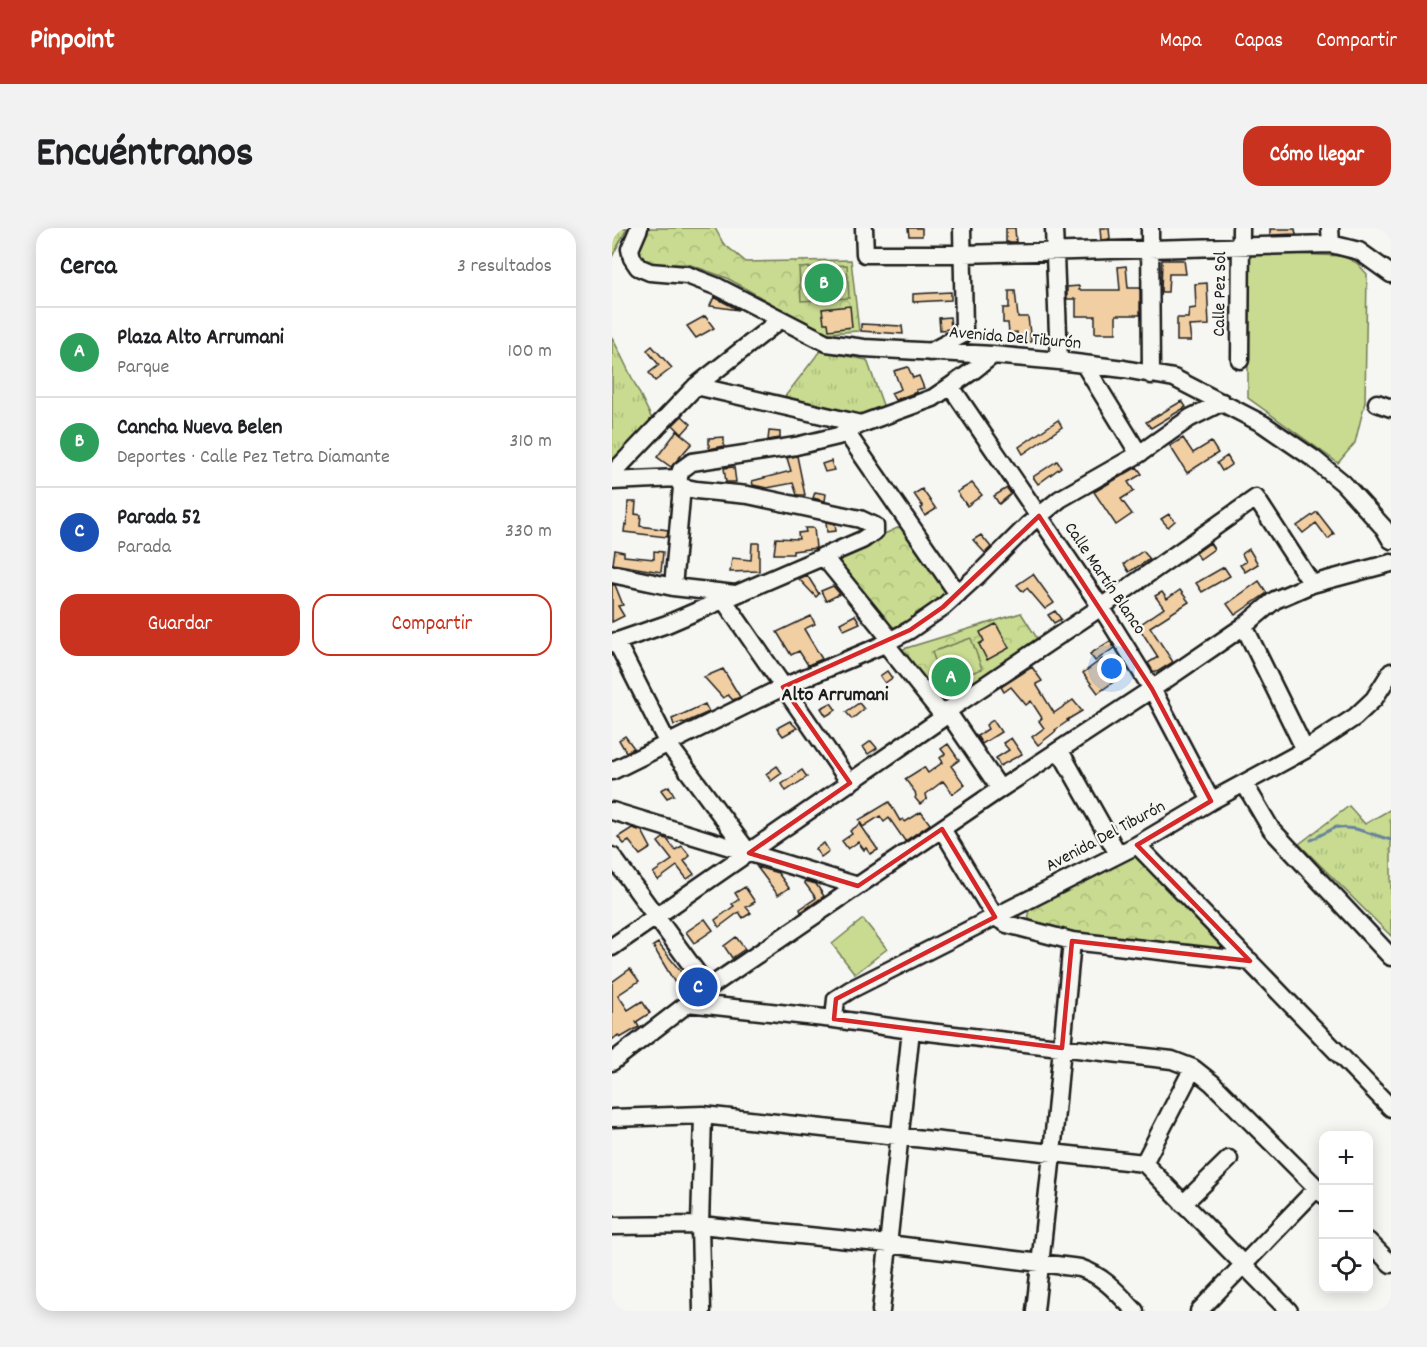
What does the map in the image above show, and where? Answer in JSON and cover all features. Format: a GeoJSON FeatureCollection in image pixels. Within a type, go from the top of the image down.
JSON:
{"type":"FeatureCollection","features":[{"type":"Feature","properties":{"kind":"street","name":"Avenida Del Tiburón"},"geometry":{"type":"LineString","coordinates":[[639,228],[630,249],[632,258],[638,267],[650,272],[687,275],[718,287],[827,343],[864,348],[1059,361],[1174,378],[1263,424],[1314,459],[1343,483],[1384,528],[1391,540]]}},
{"type":"Feature","properties":{"kind":"street"},"geometry":{"type":"LineString","coordinates":[[864,228],[865,254],[963,254],[1241,246],[1331,236],[1360,252],[1391,274]]}},
{"type":"Feature","properties":{"kind":"street"},"geometry":{"type":"LineString","coordinates":[[928,352],[962,334],[964,328],[962,228]]}},
{"type":"Feature","properties":{"kind":"street"},"geometry":{"type":"LineString","coordinates":[[1054,228],[1059,361]]}},
{"type":"Feature","properties":{"kind":"street"},"geometry":{"type":"LineString","coordinates":[[1150,228],[1150,375]]}},
{"type":"Feature","properties":{"kind":"street","name":"Calle Pez Sol"},"geometry":{"type":"LineString","coordinates":[[1240,360],[1241,228]]}},
{"type":"Feature","properties":{"kind":"street"},"geometry":{"type":"LineString","coordinates":[[1360,252],[1391,287]]}},
{"type":"Feature","properties":{"kind":"street"},"geometry":{"type":"LineString","coordinates":[[612,474],[696,386],[780,320]]}},
{"type":"Feature","properties":{"kind":"street"},"geometry":{"type":"LineString","coordinates":[[673,587],[681,470],[692,462],[796,446],[838,436],[853,428],[933,398],[993,355]]}},
{"type":"Feature","properties":{"kind":"street"},"geometry":{"type":"LineString","coordinates":[[1084,364],[1139,454]]}},
{"type":"Feature","properties":{"kind":"street"},"geometry":{"type":"LineString","coordinates":[[696,386],[853,428],[958,594]]}},
{"type":"Feature","properties":{"kind":"street","name":"Calle Martín Blanco"},"geometry":{"type":"LineString","coordinates":[[951,387],[1101,607],[1152,689],[1211,801]]}},
{"type":"Feature","properties":{"kind":"street"},"geometry":{"type":"LineString","coordinates":[[612,771],[783,687],[888,642],[919,624],[958,594],[1039,516],[1060,499],[1139,454],[1190,418],[1222,402]]}},
{"type":"Feature","properties":{"kind":"street"},"geometry":{"type":"LineString","coordinates":[[612,481],[680,483],[696,490],[748,495],[860,519],[875,526],[875,531],[870,536],[668,624],[614,642],[668,744],[749,853]]}},
{"type":"Feature","properties":{"kind":"street"},"geometry":{"type":"LineString","coordinates":[[612,947],[1256,498],[1312,584]]}},
{"type":"Feature","properties":{"kind":"street"},"geometry":{"type":"LineString","coordinates":[[823,556],[946,714],[1000,789]]}},
{"type":"Feature","properties":{"kind":"street"},"geometry":{"type":"LineString","coordinates":[[614,1058],[708,988],[1000,789],[1152,689],[1244,626],[1275,600],[1312,584],[1391,563]]}},
{"type":"Feature","properties":{"kind":"street"},"geometry":{"type":"LineString","coordinates":[[612,574],[729,597],[783,687],[850,783]]}},
{"type":"Feature","properties":{"kind":"street"},"geometry":{"type":"LineString","coordinates":[[1244,626],[1305,750]]}},
{"type":"Feature","properties":{"kind":"street","name":"Avenida Del Tiburón"},"geometry":{"type":"LineString","coordinates":[[834,1019],[836,999],[850,990],[1137,845],[1211,801],[1305,750],[1355,717],[1374,699],[1391,672]]}},
{"type":"Feature","properties":{"kind":"street"},"geometry":{"type":"LineString","coordinates":[[1060,751],[1118,854]]}},
{"type":"Feature","properties":{"kind":"street"},"geometry":{"type":"LineString","coordinates":[[1244,783],[1270,829],[1391,957]]}},
{"type":"Feature","properties":{"kind":"street"},"geometry":{"type":"LineString","coordinates":[[612,811],[858,886]]}},
{"type":"Feature","properties":{"kind":"street"},"geometry":{"type":"LineString","coordinates":[[942,829],[995,917],[1007,924],[1072,941],[1250,960]]}},
{"type":"Feature","properties":{"kind":"street"},"geometry":{"type":"LineString","coordinates":[[1137,845],[1391,1108]]}},
{"type":"Feature","properties":{"kind":"street"},"geometry":{"type":"LineString","coordinates":[[612,856],[708,988]]}},
{"type":"Feature","properties":{"kind":"street"},"geometry":{"type":"LineString","coordinates":[[1035,1311],[1072,941]]}},
{"type":"Feature","properties":{"kind":"street"},"geometry":{"type":"LineString","coordinates":[[688,1003],[1172,1060],[1193,1068],[1212,1083],[1319,1190]]}},
{"type":"Feature","properties":{"kind":"street"},"geometry":{"type":"LineString","coordinates":[[881,1311],[911,1030]]}},
{"type":"Feature","properties":{"kind":"street"},"geometry":{"type":"LineString","coordinates":[[1144,1163],[1193,1068]]}},
{"type":"Feature","properties":{"kind":"street"},"geometry":{"type":"LineString","coordinates":[[702,1311],[700,1225],[703,1115]]}},
{"type":"Feature","properties":{"kind":"street"},"geometry":{"type":"LineString","coordinates":[[612,1118],[703,1115],[1144,1163],[1289,1311]]}},
{"type":"Feature","properties":{"kind":"street"},"geometry":{"type":"LineString","coordinates":[[1183,1204],[1229,1159]]}},
{"type":"Feature","properties":{"kind":"street"},"geometry":{"type":"LineString","coordinates":[[1199,1311],[1319,1192]]}},
{"type":"Feature","properties":{"kind":"street"},"geometry":{"type":"LineString","coordinates":[[612,1226],[700,1225],[888,1244],[1080,1268],[1104,1279],[1135,1311]]}},
{"type":"Feature","properties":{"kind":"street"},"geometry":{"type":"LineString","coordinates":[[1373,1246],[1391,1264]]}},
{"type":"Feature","properties":{"kind":"highlighted area"},"geometry":{"type":"Polygon","coordinates":[[[1039,516],[1152,689],[1211,801],[1137,845],[1250,961],[1072,941],[1062,1048],[834,1019],[836,999],[995,917],[942,829],[858,886],[749,853],[850,783],[783,687],[910,630],[943,607],[1039,516]]]}},
{"type":"Feature","properties":{"kind":"green space"},"geometry":{"type":"Polygon","coordinates":[[[612,228],[627,228],[612,257],[612,228]]]}},
{"type":"Feature","properties":{"kind":"green space"},"geometry":{"type":"Polygon","coordinates":[[[646,228],[715,228],[723,243],[746,262],[851,260],[859,331],[827,333],[727,278],[688,264],[659,265],[644,261],[638,254],[638,247],[646,228]]]}},
{"type":"Feature","properties":{"kind":"green space"},"geometry":{"type":"Polygon","coordinates":[[[1248,252],[1343,256],[1357,263],[1367,274],[1365,402],[1355,443],[1338,463],[1248,398],[1248,252]]]}},
{"type":"Feature","properties":{"kind":"green space"},"geometry":{"type":"Polygon","coordinates":[[[847,265],[849,298],[801,301],[799,268],[847,265]]]}},
{"type":"Feature","properties":{"kind":"green space"},"geometry":{"type":"Polygon","coordinates":[[[612,337],[652,419],[612,466],[612,337]]]}},
{"type":"Feature","properties":{"kind":"green space"},"geometry":{"type":"Polygon","coordinates":[[[820,351],[867,360],[884,408],[860,418],[783,399],[820,351]]]}},
{"type":"Feature","properties":{"kind":"green space"},"geometry":{"type":"Polygon","coordinates":[[[902,526],[951,594],[890,635],[831,558],[902,526]]]}},
{"type":"Feature","properties":{"kind":"green space"},"geometry":{"type":"Polygon","coordinates":[[[1021,613],[1037,638],[947,703],[939,704],[900,650],[1021,613]]]}},
{"type":"Feature","properties":{"kind":"green space"},"geometry":{"type":"Polygon","coordinates":[[[971,638],[982,669],[943,683],[932,652],[971,638]]]}},
{"type":"Feature","properties":{"kind":"green space"},"geometry":{"type":"Polygon","coordinates":[[[1349,806],[1365,824],[1391,809],[1391,936],[1299,844],[1349,806]]]}},
{"type":"Feature","properties":{"kind":"green space"},"geometry":{"type":"Polygon","coordinates":[[[1128,855],[1136,855],[1234,954],[1073,936],[1030,922],[1028,913],[1031,907],[1128,855]]]}},
{"type":"Feature","properties":{"kind":"green space"},"geometry":{"type":"Polygon","coordinates":[[[863,919],[887,949],[855,974],[832,944],[863,919]]]}},
{"type":"Feature","properties":{"kind":"building"},"geometry":{"type":"Polygon","coordinates":[[[908,228],[922,228],[922,236],[909,236],[908,228]]]}},
{"type":"Feature","properties":{"kind":"building"},"geometry":{"type":"Polygon","coordinates":[[[1006,228],[1015,228],[1016,242],[1006,242],[1006,228]]]}},
{"type":"Feature","properties":{"kind":"building"},"geometry":{"type":"Polygon","coordinates":[[[1100,228],[1109,228],[1110,239],[1101,240],[1100,228]]]}},
{"type":"Feature","properties":{"kind":"building"},"geometry":{"type":"Polygon","coordinates":[[[1270,229],[1295,229],[1296,234],[1270,235],[1270,229]]]}},
{"type":"Feature","properties":{"kind":"building"},"geometry":{"type":"Polygon","coordinates":[[[1162,260],[1184,260],[1186,274],[1169,274],[1168,292],[1161,292],[1162,260]]]}},
{"type":"Feature","properties":{"kind":"building"},"geometry":{"type":"Polygon","coordinates":[[[1126,266],[1128,288],[1140,288],[1140,315],[1116,315],[1116,333],[1095,333],[1095,316],[1076,316],[1076,299],[1067,299],[1067,287],[1079,286],[1079,290],[1120,290],[1118,267],[1126,266]]]}},
{"type":"Feature","properties":{"kind":"building"},"geometry":{"type":"Polygon","coordinates":[[[1207,283],[1209,325],[1189,326],[1191,341],[1177,341],[1177,318],[1188,318],[1189,309],[1196,308],[1195,284],[1207,283]]]}},
{"type":"Feature","properties":{"kind":"building"},"geometry":{"type":"Polygon","coordinates":[[[1009,291],[1015,291],[1018,317],[1028,317],[1031,342],[1018,341],[1017,332],[1009,333],[1008,323],[1003,323],[1003,308],[1009,308],[1009,291]]]}},
{"type":"Feature","properties":{"kind":"building"},"geometry":{"type":"Polygon","coordinates":[[[951,292],[951,300],[913,302],[913,294],[951,292]]]}},
{"type":"Feature","properties":{"kind":"building"},"geometry":{"type":"Polygon","coordinates":[[[714,297],[739,310],[710,306],[714,297]]]}},
{"type":"Feature","properties":{"kind":"building"},"geometry":{"type":"Polygon","coordinates":[[[850,306],[852,327],[829,330],[828,323],[824,323],[822,309],[850,306]]]}},
{"type":"Feature","properties":{"kind":"building"},"geometry":{"type":"Polygon","coordinates":[[[705,316],[714,328],[696,338],[687,326],[705,316]]]}},
{"type":"Feature","properties":{"kind":"building"},"geometry":{"type":"Polygon","coordinates":[[[950,317],[951,329],[940,330],[939,318],[950,317]]]}},
{"type":"Feature","properties":{"kind":"building"},"geometry":{"type":"Polygon","coordinates":[[[861,324],[902,326],[903,334],[861,331],[861,324]]]}},
{"type":"Feature","properties":{"kind":"building"},"geometry":{"type":"Polygon","coordinates":[[[652,346],[672,368],[655,381],[649,373],[659,365],[647,350],[652,346]]]}},
{"type":"Feature","properties":{"kind":"building"},"geometry":{"type":"Polygon","coordinates":[[[908,367],[913,378],[919,376],[924,388],[895,400],[891,393],[901,389],[894,371],[908,367]]]}},
{"type":"Feature","properties":{"kind":"building"},"geometry":{"type":"Polygon","coordinates":[[[1182,401],[1186,407],[1151,428],[1146,422],[1182,401]]]}},
{"type":"Feature","properties":{"kind":"building"},"geometry":{"type":"Polygon","coordinates":[[[682,416],[691,424],[682,434],[673,425],[682,416]]]}},
{"type":"Feature","properties":{"kind":"building"},"geometry":{"type":"Polygon","coordinates":[[[1058,420],[1062,427],[1023,454],[1019,447],[1058,420]]]}},
{"type":"Feature","properties":{"kind":"building"},"geometry":{"type":"Polygon","coordinates":[[[677,431],[692,443],[671,467],[657,457],[677,431]]]}},
{"type":"Feature","properties":{"kind":"building"},"geometry":{"type":"Polygon","coordinates":[[[769,431],[780,432],[780,438],[768,440],[769,431]]]}},
{"type":"Feature","properties":{"kind":"building"},"geometry":{"type":"Polygon","coordinates":[[[724,437],[724,446],[709,449],[709,438],[724,437]]]}},
{"type":"Feature","properties":{"kind":"building"},"geometry":{"type":"Polygon","coordinates":[[[1183,438],[1193,453],[1211,442],[1218,453],[1187,473],[1170,446],[1183,438]]]}},
{"type":"Feature","properties":{"kind":"building"},"geometry":{"type":"Polygon","coordinates":[[[797,456],[805,495],[797,495],[793,483],[767,488],[753,485],[752,481],[791,471],[787,458],[797,456]]]}},
{"type":"Feature","properties":{"kind":"building"},"geometry":{"type":"Polygon","coordinates":[[[1227,456],[1232,464],[1222,471],[1217,463],[1227,456]]]}},
{"type":"Feature","properties":{"kind":"building"},"geometry":{"type":"Polygon","coordinates":[[[831,461],[834,470],[825,472],[822,464],[831,461]]]}},
{"type":"Feature","properties":{"kind":"building"},"geometry":{"type":"Polygon","coordinates":[[[1057,461],[1061,467],[1038,484],[1033,477],[1057,461]]]}},
{"type":"Feature","properties":{"kind":"building"},"geometry":{"type":"Polygon","coordinates":[[[734,467],[736,482],[726,482],[724,468],[734,467]]]}},
{"type":"Feature","properties":{"kind":"building"},"geometry":{"type":"Polygon","coordinates":[[[1137,467],[1142,474],[1128,482],[1134,491],[1121,499],[1132,514],[1116,525],[1094,492],[1137,467]]]}},
{"type":"Feature","properties":{"kind":"building"},"geometry":{"type":"Polygon","coordinates":[[[972,483],[982,495],[967,506],[957,492],[972,483]]]}},
{"type":"Feature","properties":{"kind":"building"},"geometry":{"type":"Polygon","coordinates":[[[1007,488],[1011,494],[999,504],[994,496],[1007,488]]]}},
{"type":"Feature","properties":{"kind":"building"},"geometry":{"type":"Polygon","coordinates":[[[922,489],[936,509],[925,516],[921,508],[923,507],[914,494],[922,489]]]}},
{"type":"Feature","properties":{"kind":"building"},"geometry":{"type":"Polygon","coordinates":[[[815,492],[826,494],[825,501],[813,498],[815,492]]]}},
{"type":"Feature","properties":{"kind":"building"},"geometry":{"type":"Polygon","coordinates":[[[628,502],[636,502],[635,514],[641,515],[640,526],[668,530],[667,537],[624,532],[625,524],[627,525],[628,502]]]}},
{"type":"Feature","properties":{"kind":"building"},"geometry":{"type":"Polygon","coordinates":[[[1317,512],[1334,534],[1328,539],[1316,523],[1303,533],[1297,526],[1317,512]]]}},
{"type":"Feature","properties":{"kind":"building"},"geometry":{"type":"Polygon","coordinates":[[[1169,514],[1175,521],[1168,527],[1161,519],[1169,514]]]}},
{"type":"Feature","properties":{"kind":"building"},"geometry":{"type":"Polygon","coordinates":[[[826,522],[835,524],[836,531],[827,532],[826,522]]]}},
{"type":"Feature","properties":{"kind":"building"},"geometry":{"type":"Polygon","coordinates":[[[805,528],[814,528],[816,548],[793,551],[793,554],[774,554],[776,538],[799,539],[798,533],[806,532],[805,528]]]}},
{"type":"Feature","properties":{"kind":"building"},"geometry":{"type":"Polygon","coordinates":[[[981,535],[991,547],[985,553],[973,540],[981,535]]]}},
{"type":"Feature","properties":{"kind":"building"},"geometry":{"type":"Polygon","coordinates":[[[752,543],[759,543],[759,571],[730,572],[732,558],[751,560],[752,543]]]}},
{"type":"Feature","properties":{"kind":"building"},"geometry":{"type":"Polygon","coordinates":[[[1210,543],[1214,549],[1200,559],[1196,553],[1210,543]]]}},
{"type":"Feature","properties":{"kind":"building"},"geometry":{"type":"Polygon","coordinates":[[[1249,549],[1258,564],[1245,572],[1240,565],[1246,562],[1242,554],[1249,549]]]}},
{"type":"Feature","properties":{"kind":"building"},"geometry":{"type":"Polygon","coordinates":[[[615,550],[624,552],[624,556],[654,559],[654,551],[663,552],[661,572],[613,564],[615,550]]]}},
{"type":"Feature","properties":{"kind":"building"},"geometry":{"type":"Polygon","coordinates":[[[1143,551],[1150,559],[1129,572],[1124,564],[1143,551]]]}},
{"type":"Feature","properties":{"kind":"building"},"geometry":{"type":"Polygon","coordinates":[[[1224,567],[1230,576],[1202,592],[1196,583],[1224,567]]]}},
{"type":"Feature","properties":{"kind":"building"},"geometry":{"type":"Polygon","coordinates":[[[1033,574],[1054,603],[1045,609],[1027,588],[1023,592],[1017,585],[1033,574]]]}},
{"type":"Feature","properties":{"kind":"building"},"geometry":{"type":"Polygon","coordinates":[[[807,575],[819,594],[816,597],[799,579],[807,575]]]}},
{"type":"Feature","properties":{"kind":"building"},"geometry":{"type":"Polygon","coordinates":[[[1259,581],[1267,593],[1235,615],[1227,604],[1259,581]]]}},
{"type":"Feature","properties":{"kind":"building"},"geometry":{"type":"Polygon","coordinates":[[[612,585],[615,585],[623,605],[618,606],[624,616],[612,622],[612,585]]]}},
{"type":"Feature","properties":{"kind":"building"},"geometry":{"type":"Polygon","coordinates":[[[833,586],[840,594],[826,601],[821,591],[833,586]]]}},
{"type":"Feature","properties":{"kind":"building"},"geometry":{"type":"Polygon","coordinates":[[[1180,590],[1189,602],[1150,627],[1173,662],[1157,672],[1153,671],[1148,663],[1158,657],[1138,626],[1164,608],[1155,596],[1162,592],[1167,599],[1180,590]]]}},
{"type":"Feature","properties":{"kind":"building"},"geometry":{"type":"Polygon","coordinates":[[[1055,611],[1061,619],[1054,623],[1048,615],[1055,611]]]}},
{"type":"Feature","properties":{"kind":"building"},"geometry":{"type":"Polygon","coordinates":[[[855,615],[860,623],[844,630],[840,623],[855,615]]]}},
{"type":"Feature","properties":{"kind":"building"},"geometry":{"type":"Polygon","coordinates":[[[811,616],[815,624],[804,629],[822,659],[808,665],[799,651],[791,655],[777,632],[811,616]]]}},
{"type":"Feature","properties":{"kind":"building"},"geometry":{"type":"Polygon","coordinates":[[[996,624],[1009,648],[987,660],[979,644],[984,641],[980,632],[996,624]]]}},
{"type":"Feature","properties":{"kind":"building"},"geometry":{"type":"Polygon","coordinates":[[[1110,641],[1114,648],[1095,661],[1090,654],[1110,641]]]}},
{"type":"Feature","properties":{"kind":"building"},"geometry":{"type":"Polygon","coordinates":[[[1102,659],[1116,680],[1098,693],[1083,673],[1102,659]]]}},
{"type":"Feature","properties":{"kind":"building"},"geometry":{"type":"Polygon","coordinates":[[[1032,667],[1042,681],[1036,684],[1054,713],[1073,700],[1082,711],[1067,720],[1038,745],[1032,737],[1044,728],[1039,721],[1042,718],[1031,701],[1026,705],[1011,687],[1004,692],[1001,687],[1032,667]]]}},
{"type":"Feature","properties":{"kind":"building"},"geometry":{"type":"Polygon","coordinates":[[[723,669],[740,697],[733,700],[728,695],[723,698],[704,677],[723,669]]]}},
{"type":"Feature","properties":{"kind":"building"},"geometry":{"type":"Polygon","coordinates":[[[887,671],[892,678],[885,683],[880,676],[887,671]]]}},
{"type":"Feature","properties":{"kind":"building"},"geometry":{"type":"Polygon","coordinates":[[[831,703],[836,710],[826,716],[821,708],[831,703]]]}},
{"type":"Feature","properties":{"kind":"building"},"geometry":{"type":"Polygon","coordinates":[[[859,703],[864,709],[852,719],[846,712],[859,703]]]}},
{"type":"Feature","properties":{"kind":"building"},"geometry":{"type":"Polygon","coordinates":[[[705,704],[709,712],[674,725],[672,719],[705,704]]]}},
{"type":"Feature","properties":{"kind":"building"},"geometry":{"type":"Polygon","coordinates":[[[993,720],[1001,732],[982,744],[977,736],[988,729],[986,725],[993,720]]]}},
{"type":"Feature","properties":{"kind":"building"},"geometry":{"type":"Polygon","coordinates":[[[790,721],[797,728],[783,736],[777,728],[790,721]]]}},
{"type":"Feature","properties":{"kind":"building"},"geometry":{"type":"Polygon","coordinates":[[[625,736],[634,748],[626,752],[619,740],[625,736]]]}},
{"type":"Feature","properties":{"kind":"building"},"geometry":{"type":"Polygon","coordinates":[[[1011,738],[1022,754],[1000,766],[996,758],[1009,750],[1003,743],[1011,738]]]}},
{"type":"Feature","properties":{"kind":"building"},"geometry":{"type":"Polygon","coordinates":[[[871,741],[877,748],[868,754],[863,747],[871,741]]]}},
{"type":"Feature","properties":{"kind":"building"},"geometry":{"type":"Polygon","coordinates":[[[948,744],[959,760],[951,766],[965,785],[953,794],[943,781],[926,794],[927,799],[920,804],[915,798],[915,792],[905,779],[924,767],[928,773],[943,762],[940,758],[945,754],[941,749],[948,744]]]}},
{"type":"Feature","properties":{"kind":"building"},"geometry":{"type":"Polygon","coordinates":[[[777,766],[782,773],[771,781],[766,774],[777,766]]]}},
{"type":"Feature","properties":{"kind":"building"},"geometry":{"type":"Polygon","coordinates":[[[802,770],[807,777],[786,791],[782,784],[802,770]]]}},
{"type":"Feature","properties":{"kind":"building"},"geometry":{"type":"Polygon","coordinates":[[[669,786],[674,795],[667,798],[661,790],[669,786]]]}},
{"type":"Feature","properties":{"kind":"building"},"geometry":{"type":"Polygon","coordinates":[[[889,802],[900,821],[903,819],[905,822],[921,812],[930,824],[905,841],[889,818],[884,822],[880,816],[863,827],[859,820],[889,802]]]}},
{"type":"Feature","properties":{"kind":"building"},"geometry":{"type":"Polygon","coordinates":[[[860,824],[878,850],[870,854],[858,842],[848,849],[842,841],[860,824]]]}},
{"type":"Feature","properties":{"kind":"building"},"geometry":{"type":"Polygon","coordinates":[[[632,828],[642,831],[651,848],[640,855],[629,841],[624,844],[618,837],[632,828]]]}},
{"type":"Feature","properties":{"kind":"building"},"geometry":{"type":"Polygon","coordinates":[[[663,838],[667,839],[675,850],[682,846],[690,856],[684,861],[694,874],[687,879],[677,866],[658,880],[653,873],[672,860],[658,842],[663,838]]]}},
{"type":"Feature","properties":{"kind":"building"},"geometry":{"type":"Polygon","coordinates":[[[824,843],[829,851],[821,857],[815,849],[824,843]]]}},
{"type":"Feature","properties":{"kind":"building"},"geometry":{"type":"Polygon","coordinates":[[[757,867],[778,873],[789,888],[778,895],[757,867]]]}},
{"type":"Feature","properties":{"kind":"building"},"geometry":{"type":"Polygon","coordinates":[[[805,881],[816,884],[824,896],[801,912],[800,909],[816,898],[805,881]]]}},
{"type":"Feature","properties":{"kind":"building"},"geometry":{"type":"Polygon","coordinates":[[[745,887],[755,902],[746,907],[751,913],[743,918],[739,912],[719,927],[715,920],[734,906],[732,904],[739,899],[735,893],[745,887]]]}},
{"type":"Feature","properties":{"kind":"building"},"geometry":{"type":"Polygon","coordinates":[[[705,919],[713,930],[694,943],[686,932],[705,919]]]}},
{"type":"Feature","properties":{"kind":"building"},"geometry":{"type":"Polygon","coordinates":[[[736,937],[745,949],[732,958],[724,946],[736,937]]]}},
{"type":"Feature","properties":{"kind":"building"},"geometry":{"type":"Polygon","coordinates":[[[658,943],[685,977],[675,983],[653,946],[658,943]]]}},
{"type":"Feature","properties":{"kind":"building"},"geometry":{"type":"Polygon","coordinates":[[[630,969],[639,981],[618,995],[628,1010],[642,1001],[650,1013],[636,1022],[639,1027],[620,1038],[618,1035],[612,1040],[612,982],[630,969]]]}},
{"type":"Feature","properties":{"kind":"waterway"},"geometry":{"type":"LineString","coordinates":[[1311,840],[1336,827],[1356,829],[1391,840]]}},
{"type":"Feature","properties":{"kind":"place","name":"Cancha Nueva Belen"},"geometry":{"type":"Point","coordinates":[824,283]}},
{"type":"Feature","properties":{"kind":"place","name":"Plaza Alto Arrumani"},"geometry":{"type":"Point","coordinates":[951,677]}},
{"type":"Feature","properties":{"kind":"place","name":"Parada 52"},"geometry":{"type":"Point","coordinates":[698,987]}},
{"type":"Feature","properties":{"kind":"district","name":"Alto Arrumani"},"geometry":{"type":"Point","coordinates":[835,696]}}]}
